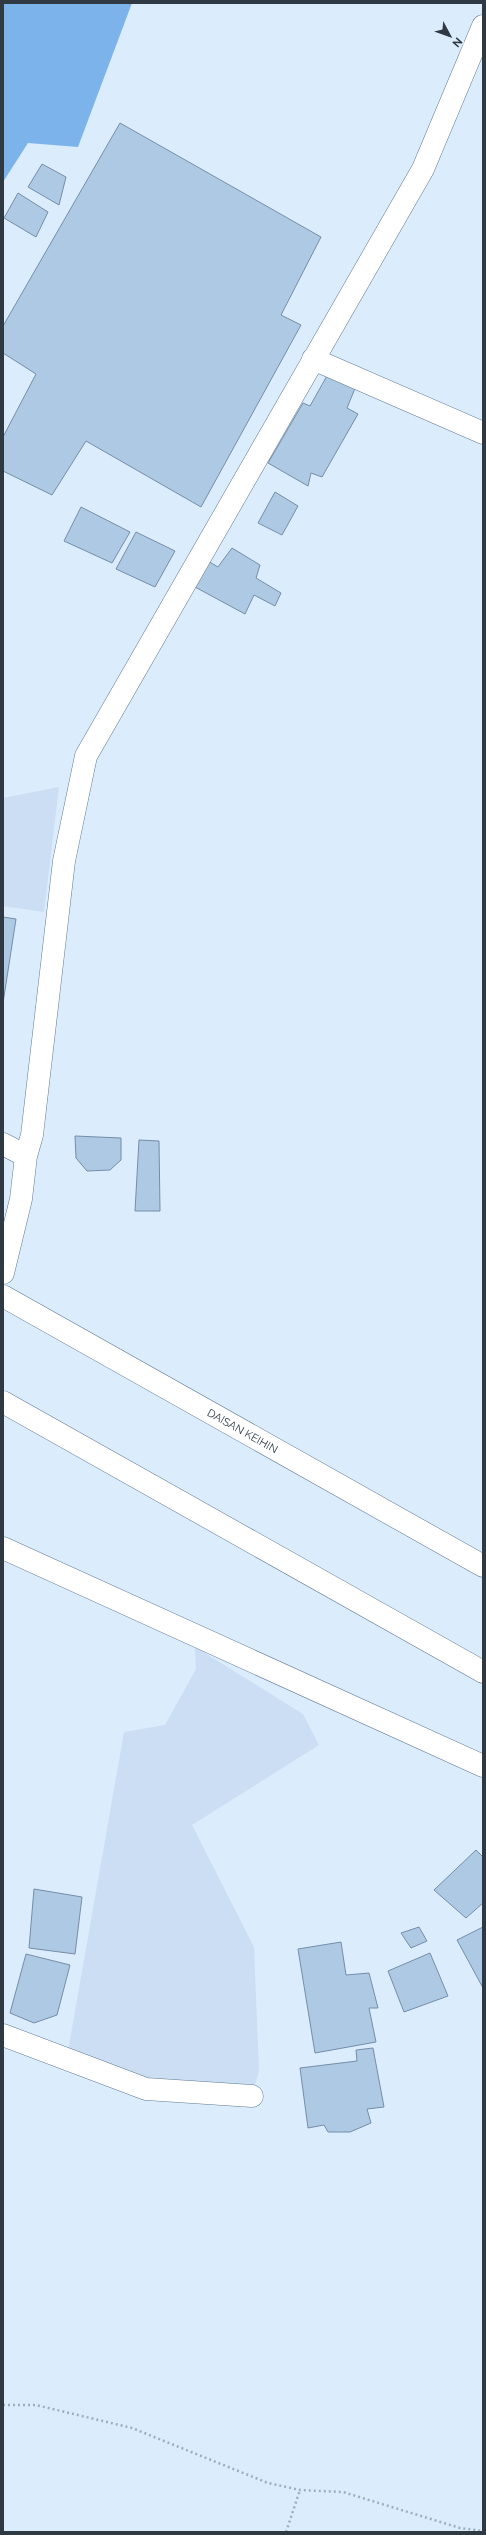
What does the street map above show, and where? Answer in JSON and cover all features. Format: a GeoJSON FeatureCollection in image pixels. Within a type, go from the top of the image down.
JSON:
{"type":"FeatureCollection","features":[{"type":"Feature","properties":{"kind":"main road"},"geometry":{"type":"LineString","coordinates":[[3,1273],[21,1199],[26,1156],[32,1135],[64,861],[86,756],[423,169],[483,26]]}},
{"type":"Feature","properties":{"kind":"main road"},"geometry":{"type":"LineString","coordinates":[[313,359],[483,433]]}},
{"type":"Feature","properties":{"kind":"main road"},"geometry":{"type":"LineString","coordinates":[[3,1144],[26,1156]]}},
{"type":"Feature","properties":{"kind":"main road","name":"DAISAN KEIHIN"},"geometry":{"type":"LineString","coordinates":[[3,1296],[483,1566]]}},
{"type":"Feature","properties":{"kind":"main road"},"geometry":{"type":"LineString","coordinates":[[3,1402],[483,1672]]}},
{"type":"Feature","properties":{"kind":"main road"},"geometry":{"type":"LineString","coordinates":[[3,1548],[483,1766]]}},
{"type":"Feature","properties":{"kind":"main road"},"geometry":{"type":"LineString","coordinates":[[3,2035],[146,2089],[252,2096]]}},
{"type":"Feature","properties":{"kind":"path"},"geometry":{"type":"LineString","coordinates":[[3,2405],[36,2405],[132,2428],[268,2483],[300,2490],[343,2492],[460,2528],[483,2531]]}},
{"type":"Feature","properties":{"kind":"path"},"geometry":{"type":"LineString","coordinates":[[286,2532],[300,2490]]}},
{"type":"Feature","properties":{"kind":"shaded area"},"geometry":{"type":"Polygon","coordinates":[[[3,3],[132,3],[78,147],[28,143],[3,182],[3,3]]]}},
{"type":"Feature","properties":{"kind":"shaded area"},"geometry":{"type":"Polygon","coordinates":[[[59,787],[44,912],[3,906],[3,798],[59,787]]]}},
{"type":"Feature","properties":{"kind":"shaded area"},"geometry":{"type":"Polygon","coordinates":[[[195,1647],[303,1714],[319,1745],[192,1825],[254,1947],[259,2071],[253,2091],[146,2082],[68,2051],[124,1732],[165,1725],[196,1669],[195,1647]]]}},
{"type":"Feature","properties":{"kind":"building"},"geometry":{"type":"Polygon","coordinates":[[[120,123],[321,237],[281,315],[301,325],[201,507],[86,441],[52,495],[3,471],[3,437],[36,374],[3,353],[3,326],[120,123]]]}},
{"type":"Feature","properties":{"kind":"building"},"geometry":{"type":"Polygon","coordinates":[[[42,164],[66,177],[59,205],[28,187],[42,164]]]}},
{"type":"Feature","properties":{"kind":"building"},"geometry":{"type":"Polygon","coordinates":[[[18,193],[48,212],[36,237],[4,218],[18,193]]]}},
{"type":"Feature","properties":{"kind":"building"},"geometry":{"type":"Polygon","coordinates":[[[328,374],[356,386],[347,408],[358,414],[322,477],[311,473],[308,486],[268,463],[303,403],[310,406],[328,374]]]}},
{"type":"Feature","properties":{"kind":"building"},"geometry":{"type":"Polygon","coordinates":[[[275,492],[298,506],[282,535],[258,523],[275,492]]]}},
{"type":"Feature","properties":{"kind":"building"},"geometry":{"type":"Polygon","coordinates":[[[81,507],[130,532],[112,563],[64,541],[81,507]]]}},
{"type":"Feature","properties":{"kind":"building"},"geometry":{"type":"Polygon","coordinates":[[[136,532],[175,551],[155,587],[116,569],[136,532]]]}},
{"type":"Feature","properties":{"kind":"building"},"geometry":{"type":"Polygon","coordinates":[[[232,548],[260,565],[256,578],[281,593],[275,606],[254,595],[245,614],[195,587],[208,561],[218,567],[232,548]]]}},
{"type":"Feature","properties":{"kind":"building"},"geometry":{"type":"Polygon","coordinates":[[[3,917],[16,919],[3,1003],[3,917]]]}},
{"type":"Feature","properties":{"kind":"building"},"geometry":{"type":"Polygon","coordinates":[[[75,1136],[121,1138],[121,1160],[110,1170],[87,1171],[76,1158],[75,1136]]]}},
{"type":"Feature","properties":{"kind":"building"},"geometry":{"type":"Polygon","coordinates":[[[139,1140],[159,1141],[160,1211],[135,1211],[139,1140]]]}},
{"type":"Feature","properties":{"kind":"building"},"geometry":{"type":"Polygon","coordinates":[[[476,1850],[483,1857],[483,1903],[466,1918],[434,1890],[476,1850]]]}},
{"type":"Feature","properties":{"kind":"building"},"geometry":{"type":"Polygon","coordinates":[[[34,1889],[82,1897],[75,1954],[29,1948],[34,1889]]]}},
{"type":"Feature","properties":{"kind":"building"},"geometry":{"type":"Polygon","coordinates":[[[419,1927],[427,1941],[411,1948],[401,1933],[419,1927]]]}},
{"type":"Feature","properties":{"kind":"building"},"geometry":{"type":"Polygon","coordinates":[[[483,1927],[483,1988],[457,1940],[483,1927]]]}},
{"type":"Feature","properties":{"kind":"building"},"geometry":{"type":"Polygon","coordinates":[[[341,1942],[346,1975],[369,1973],[378,2008],[369,2008],[376,2042],[315,2053],[298,1949],[341,1942]]]}},
{"type":"Feature","properties":{"kind":"building"},"geometry":{"type":"Polygon","coordinates":[[[430,1953],[448,1996],[404,2012],[388,1971],[430,1953]]]}},
{"type":"Feature","properties":{"kind":"building"},"geometry":{"type":"Polygon","coordinates":[[[26,1954],[70,1965],[57,2015],[34,2023],[10,2013],[26,1954]]]}},
{"type":"Feature","properties":{"kind":"building"},"geometry":{"type":"Polygon","coordinates":[[[373,2048],[384,2107],[367,2109],[371,2123],[350,2132],[328,2132],[324,2125],[308,2128],[300,2068],[357,2061],[356,2050],[373,2048]]]}}]}
